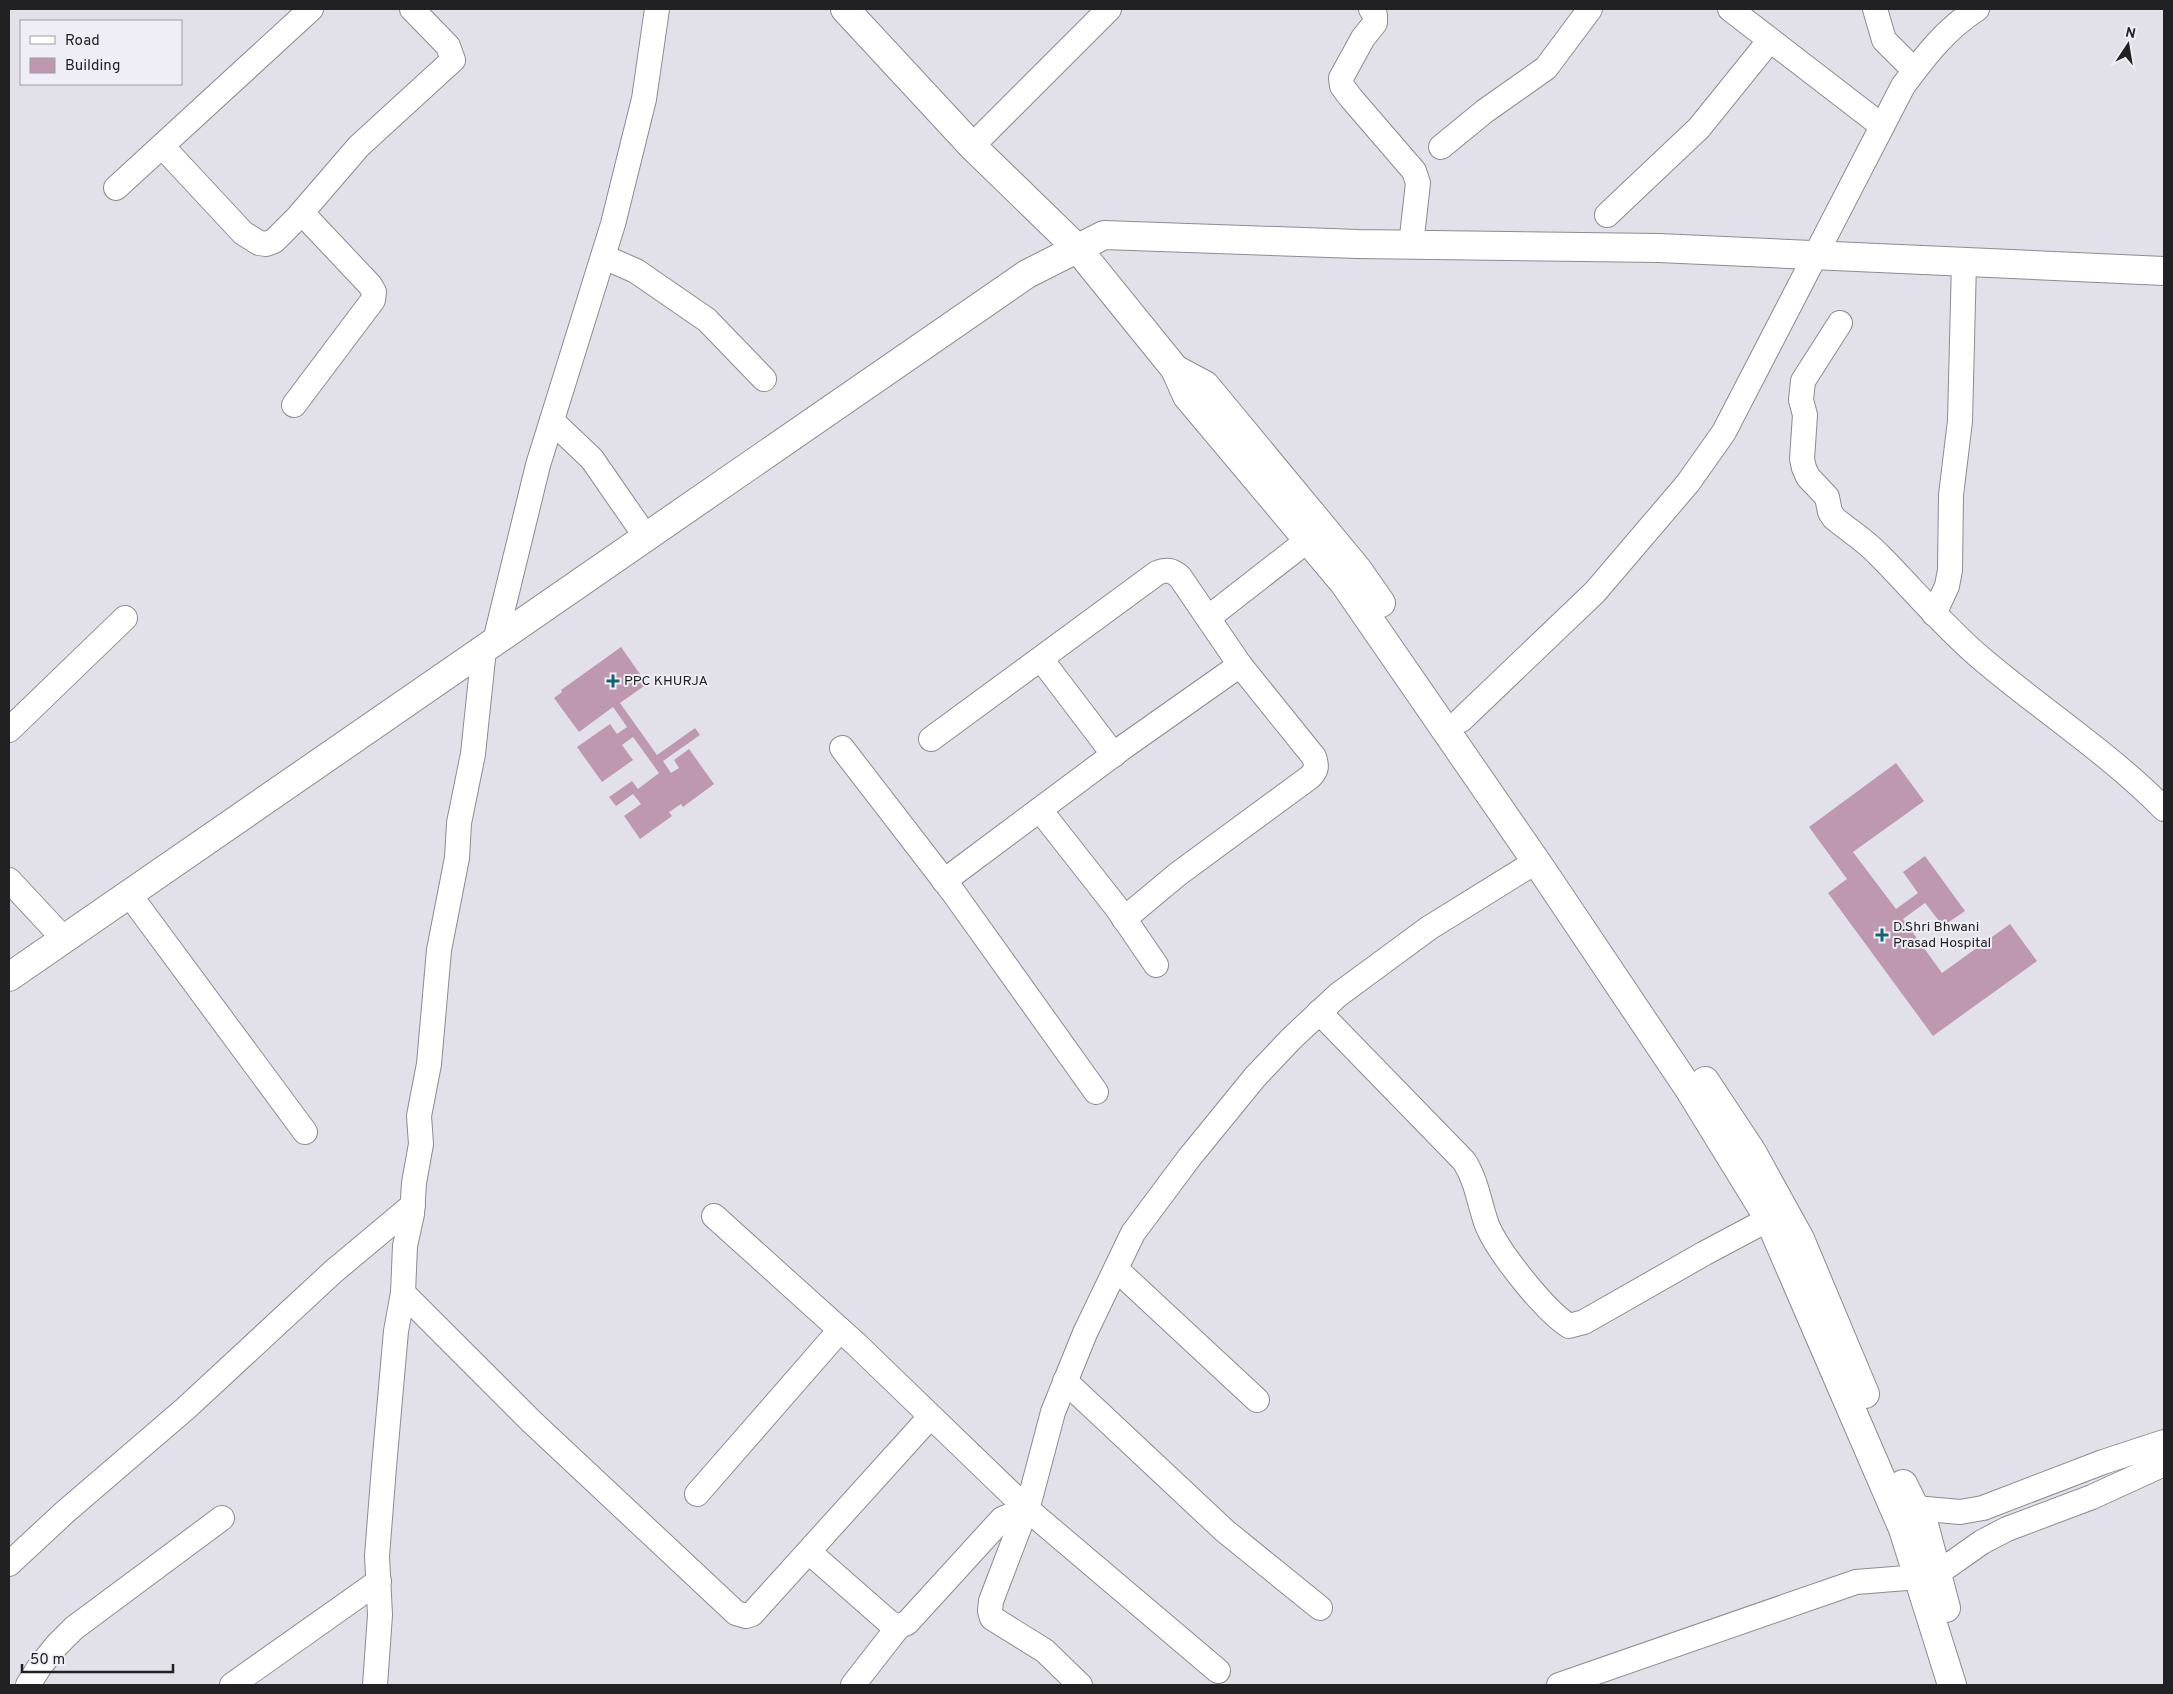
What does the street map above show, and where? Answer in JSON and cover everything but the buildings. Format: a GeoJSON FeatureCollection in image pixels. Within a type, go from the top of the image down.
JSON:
{"type":"FeatureCollection","features":[{"type":"Feature","properties":{"kind":"street"},"geometry":{"type":"LineString","coordinates":[[116,188],[311,9]]}},
{"type":"Feature","properties":{"kind":"street"},"geometry":{"type":"LineString","coordinates":[[162,146],[252,240],[266,244],[274,241],[302,213],[359,146],[453,60],[448,46],[412,9]]}},
{"type":"Feature","properties":{"kind":"street"},"geometry":{"type":"LineString","coordinates":[[375,1685],[380,1615],[377,1556],[396,1331],[404,1293],[406,1246],[421,1144],[419,1116],[429,1064],[439,950],[457,858],[461,814],[473,754],[489,645],[538,465],[604,257],[644,99],[657,9]]}},
{"type":"Feature","properties":{"kind":"street"},"geometry":{"type":"LineString","coordinates":[[845,9],[972,146],[1078,248],[1175,370],[1187,396],[1344,583],[1537,861],[1689,1089],[1769,1219],[1914,1522]]}},
{"type":"Feature","properties":{"kind":"street"},"geometry":{"type":"LineString","coordinates":[[972,146],[1109,9]]}},
{"type":"Feature","properties":{"kind":"street"},"geometry":{"type":"LineString","coordinates":[[1371,9],[1375,14],[1374,23],[1363,38],[1341,78],[1342,86],[1414,172],[1418,183],[1411,245]]}},
{"type":"Feature","properties":{"kind":"street"},"geometry":{"type":"LineString","coordinates":[[1441,147],[1484,111],[1546,68],[1590,9]]}},
{"type":"Feature","properties":{"kind":"street"},"geometry":{"type":"LineString","coordinates":[[1730,9],[1882,126]]}},
{"type":"Feature","properties":{"kind":"street"},"geometry":{"type":"LineString","coordinates":[[1875,9],[1884,40],[1914,70]]}},
{"type":"Feature","properties":{"kind":"street"},"geometry":{"type":"LineString","coordinates":[[1461,720],[1595,592],[1688,483],[1724,432],[1903,86],[1932,47],[1960,20],[1977,9]]}},
{"type":"Feature","properties":{"kind":"street"},"geometry":{"type":"LineString","coordinates":[[1607,215],[1699,128],[1770,40]]}},
{"type":"Feature","properties":{"kind":"street"},"geometry":{"type":"LineString","coordinates":[[294,405],[373,300],[374,292],[340,252],[302,213]]}},
{"type":"Feature","properties":{"kind":"street"},"geometry":{"type":"LineString","coordinates":[[9,977],[1028,274],[1104,235],[1411,245],[1659,248],[2164,271]]}},
{"type":"Feature","properties":{"kind":"street"},"geometry":{"type":"LineString","coordinates":[[604,257],[636,271],[707,320],[764,379]]}},
{"type":"Feature","properties":{"kind":"street"},"geometry":{"type":"LineString","coordinates":[[1934,614],[1947,586],[1950,570],[1951,495],[1960,421],[1964,262]]}},
{"type":"Feature","properties":{"kind":"street"},"geometry":{"type":"LineString","coordinates":[[1840,323],[1803,381],[1801,400],[1804,415],[1802,459],[1804,468],[1808,477],[1826,497],[1834,518],[1877,553],[1934,614],[1981,658],[2083,738],[2146,791],[2164,809]]}},
{"type":"Feature","properties":{"kind":"street"},"geometry":{"type":"LineString","coordinates":[[1175,370],[1204,385],[1358,570],[1752,1152],[1800,1239],[1845,1343],[1890,1458],[1914,1522],[1926,1566],[1952,1685]]}},
{"type":"Feature","properties":{"kind":"street"},"geometry":{"type":"LineString","coordinates":[[552,421],[592,459],[646,537]]}},
{"type":"Feature","properties":{"kind":"street"},"geometry":{"type":"LineString","coordinates":[[1208,618],[1308,540]]}},
{"type":"Feature","properties":{"kind":"street"},"geometry":{"type":"LineString","coordinates":[[932,739],[1157,573],[1166,570],[1174,572],[1180,577],[1240,665],[1314,757],[1317,765],[1316,771],[1178,874],[1124,919]]}},
{"type":"Feature","properties":{"kind":"street"},"geometry":{"type":"LineString","coordinates":[[9,730],[125,618]]}},
{"type":"Feature","properties":{"kind":"street"},"geometry":{"type":"LineString","coordinates":[[1040,659],[1114,755]]}},
{"type":"Feature","properties":{"kind":"street"},"geometry":{"type":"LineString","coordinates":[[944,881],[1114,755],[1240,665]]}},
{"type":"Feature","properties":{"kind":"street"},"geometry":{"type":"LineString","coordinates":[[842,748],[944,881],[1096,1092]]}},
{"type":"Feature","properties":{"kind":"street"},"geometry":{"type":"LineString","coordinates":[[1040,810],[1124,919],[1156,965]]}},
{"type":"Feature","properties":{"kind":"street"},"geometry":{"type":"LineString","coordinates":[[1080,1685],[1045,1651],[992,1618],[990,1611],[991,1601],[1025,1513],[1053,1412],[1085,1333],[1133,1233],[1189,1158],[1255,1077],[1319,1012],[1338,995],[1429,928],[1537,861]]}},
{"type":"Feature","properties":{"kind":"street"},"geometry":{"type":"LineString","coordinates":[[9,880],[64,938]]}},
{"type":"Feature","properties":{"kind":"street"},"geometry":{"type":"LineString","coordinates":[[129,894],[305,1132]]}},
{"type":"Feature","properties":{"kind":"street"},"geometry":{"type":"LineString","coordinates":[[1319,1012],[1464,1161],[1472,1173],[1487,1224],[1496,1243],[1531,1290],[1560,1321],[1569,1326],[1575,1326],[1584,1322],[1769,1219]]}},
{"type":"Feature","properties":{"kind":"street"},"geometry":{"type":"LineString","coordinates":[[9,1564],[65,1512],[185,1408],[334,1271],[413,1205]]}},
{"type":"Feature","properties":{"kind":"street"},"geometry":{"type":"LineString","coordinates":[[714,1216],[840,1330],[1025,1513],[1218,1671]]}},
{"type":"Feature","properties":{"kind":"street"},"geometry":{"type":"LineString","coordinates":[[1116,1269],[1257,1400]]}},
{"type":"Feature","properties":{"kind":"street"},"geometry":{"type":"LineString","coordinates":[[404,1293],[532,1422],[736,1613],[746,1616],[752,1614],[930,1417]]}},
{"type":"Feature","properties":{"kind":"street"},"geometry":{"type":"LineString","coordinates":[[697,1494],[840,1330]]}},
{"type":"Feature","properties":{"kind":"street"},"geometry":{"type":"LineString","coordinates":[[1066,1381],[1218,1525],[1320,1608]]}},
{"type":"Feature","properties":{"kind":"street"},"geometry":{"type":"LineString","coordinates":[[1914,1522],[1983,1508],[2103,1462],[2164,1442]]}},
{"type":"Feature","properties":{"kind":"street"},"geometry":{"type":"LineString","coordinates":[[1559,1685],[1856,1582],[1926,1566],[2007,1529],[2092,1496],[2164,1464]]}},
{"type":"Feature","properties":{"kind":"street"},"geometry":{"type":"LineString","coordinates":[[853,1685],[899,1626],[907,1623],[1002,1519],[1025,1513]]}},
{"type":"Feature","properties":{"kind":"street"},"geometry":{"type":"LineString","coordinates":[[28,1685],[40,1666],[74,1628],[222,1518]]}},
{"type":"Feature","properties":{"kind":"street"},"geometry":{"type":"LineString","coordinates":[[809,1552],[890,1623],[899,1626]]}},
{"type":"Feature","properties":{"kind":"street"},"geometry":{"type":"LineString","coordinates":[[1926,1566],[1966,1685]]}},
{"type":"Feature","properties":{"kind":"street"},"geometry":{"type":"LineString","coordinates":[[232,1685],[379,1581]]}},
{"type":"Feature","properties":{"kind":"place","name":"PPC KHURJA"},"geometry":{"type":"Point","coordinates":[613,681]}},
{"type":"Feature","properties":{"kind":"place","name":"D.Shri Bhwani Prasad Hospital"},"geometry":{"type":"Point","coordinates":[1882,935]}}]}
